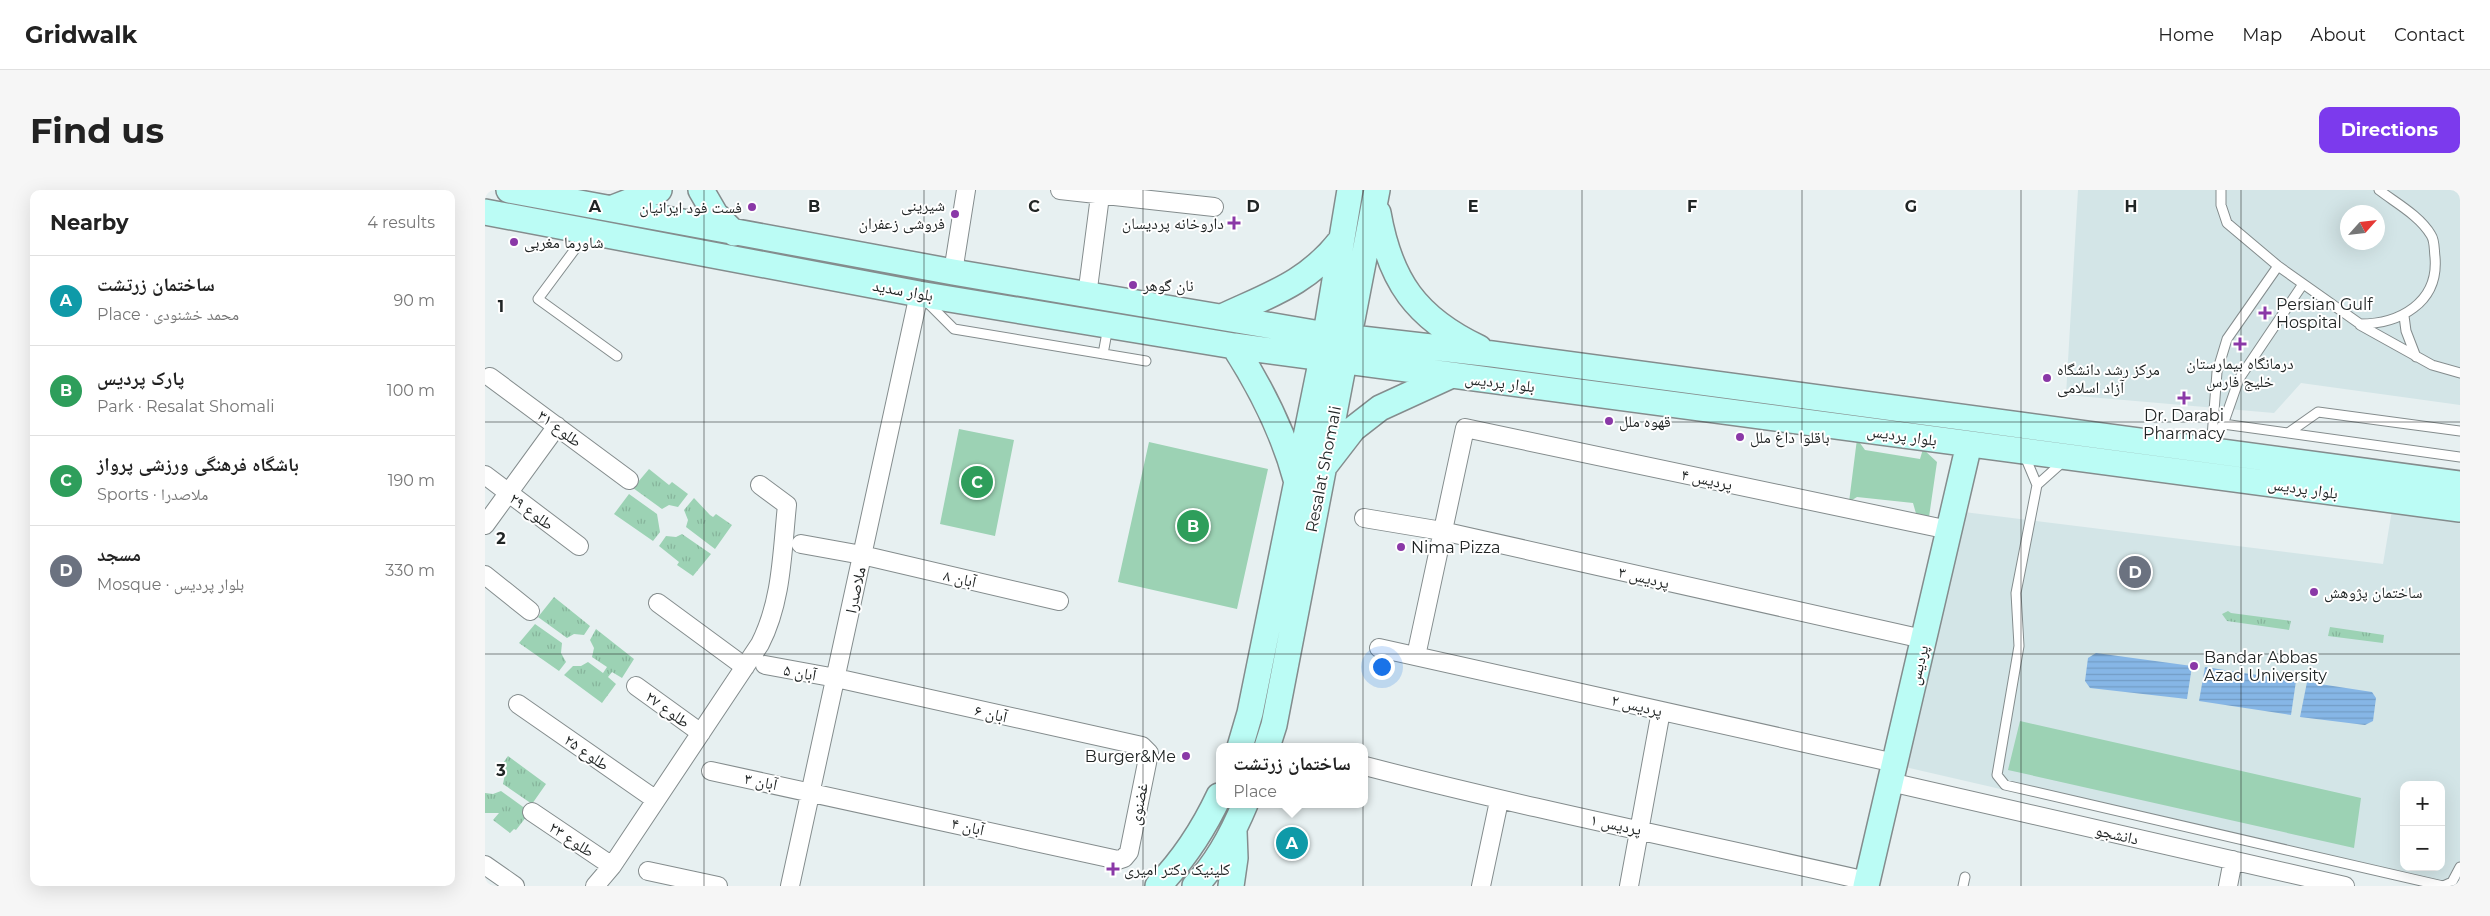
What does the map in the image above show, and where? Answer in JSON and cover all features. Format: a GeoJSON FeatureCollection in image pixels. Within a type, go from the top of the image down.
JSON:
{"type":"FeatureCollection","features":[{"type":"Feature","properties":{"kind":"main road","name":"بلوار سدید"},"geometry":{"type":"LineString","coordinates":[[509,190],[613,208],[734,233],[1087,296],[1268,325],[1335,348]]}},
{"type":"Feature","properties":{"kind":"main road"},"geometry":{"type":"LineString","coordinates":[[613,208],[659,190]]}},
{"type":"Feature","properties":{"kind":"main road"},"geometry":{"type":"LineString","coordinates":[[701,190],[715,214],[734,233]]}},
{"type":"Feature","properties":{"kind":"main road","name":"Resalat Shomali"},"geometry":{"type":"LineString","coordinates":[[1335,348],[1334,282],[1350,190]]}},
{"type":"Feature","properties":{"kind":"main road"},"geometry":{"type":"LineString","coordinates":[[1376,194],[1383,244],[1396,276],[1418,308],[1456,337],[1492,354]]}},
{"type":"Feature","properties":{"kind":"main road","name":"Resalat Shomali"},"geometry":{"type":"LineString","coordinates":[[1241,743],[1250,713],[1297,483],[1320,425],[1335,348],[1359,287],[1376,194]]}},
{"type":"Feature","properties":{"kind":"main road","name":"بلوار سدید"},"geometry":{"type":"LineString","coordinates":[[485,212],[919,294],[1234,346],[1263,350],[1335,348]]}},
{"type":"Feature","properties":{"kind":"main road"},"geometry":{"type":"LineString","coordinates":[[1222,317],[1282,290],[1311,272],[1327,258],[1341,240]]}},
{"type":"Feature","properties":{"kind":"main road"},"geometry":{"type":"LineString","coordinates":[[1334,282],[1359,287]]}},
{"type":"Feature","properties":{"kind":"main road"},"geometry":{"type":"LineString","coordinates":[[1263,350],[1268,325]]}},
{"type":"Feature","properties":{"kind":"main road"},"geometry":{"type":"LineString","coordinates":[[1234,346],[1263,394],[1280,430],[1297,483]]}},
{"type":"Feature","properties":{"kind":"main road","name":"بلوار پردیس"},"geometry":{"type":"LineString","coordinates":[[1335,348],[1492,354],[2460,484]]}},
{"type":"Feature","properties":{"kind":"main road","name":"بلوار پردیس"},"geometry":{"type":"LineString","coordinates":[[1335,348],[1453,375],[1522,385],[2460,509]]}},
{"type":"Feature","properties":{"kind":"main road"},"geometry":{"type":"LineString","coordinates":[[1522,385],[1527,359]]}},
{"type":"Feature","properties":{"kind":"main road"},"geometry":{"type":"LineString","coordinates":[[1323,468],[1353,428],[1380,408],[1453,375]]}},
{"type":"Feature","properties":{"kind":"main road","name":"Resalat Shomali"},"geometry":{"type":"LineString","coordinates":[[1268,743],[1274,725],[1323,468],[1320,425]]}},
{"type":"Feature","properties":{"kind":"main road","name":"پردیس"},"geometry":{"type":"LineString","coordinates":[[1867,884],[1969,444]]}},
{"type":"Feature","properties":{"kind":"main road"},"geometry":{"type":"LineString","coordinates":[[1158,886],[1177,866],[1204,828],[1216,802]]}},
{"type":"Feature","properties":{"kind":"main road"},"geometry":{"type":"LineString","coordinates":[[1195,886],[1205,876],[1234,831],[1243,808]]}},
{"type":"Feature","properties":{"kind":"main road"},"geometry":{"type":"LineString","coordinates":[[1231,886],[1235,858],[1234,831]]}},
{"type":"Feature","properties":{"kind":"street"},"geometry":{"type":"LineString","coordinates":[[953,272],[966,190]]}},
{"type":"Feature","properties":{"kind":"street"},"geometry":{"type":"LineString","coordinates":[[1060,190],[1100,196],[1214,207]]}},
{"type":"Feature","properties":{"kind":"street"},"geometry":{"type":"LineString","coordinates":[[1087,296],[1100,196]]}},
{"type":"Feature","properties":{"kind":"street","name":"ملاصدرا"},"geometry":{"type":"LineString","coordinates":[[789,886],[919,294]]}},
{"type":"Feature","properties":{"kind":"street","name":"طلوع ۳۱"},"geometry":{"type":"LineString","coordinates":[[490,377],[629,480]]}},
{"type":"Feature","properties":{"kind":"street"},"geometry":{"type":"LineString","coordinates":[[485,525],[557,426]]}},
{"type":"Feature","properties":{"kind":"street","name":"پردیس ۴"},"geometry":{"type":"LineString","coordinates":[[1442,531],[1465,428],[1949,530]]}},
{"type":"Feature","properties":{"kind":"street","name":"طلوع ۲۹"},"geometry":{"type":"LineString","coordinates":[[485,475],[579,546]]}},
{"type":"Feature","properties":{"kind":"street"},"geometry":{"type":"LineString","coordinates":[[595,886],[612,866],[767,631],[775,606],[787,505],[760,485]]}},
{"type":"Feature","properties":{"kind":"street","name":"پردیس ۳"},"geometry":{"type":"LineString","coordinates":[[1364,518],[1442,531],[1923,639]]}},
{"type":"Feature","properties":{"kind":"street"},"geometry":{"type":"LineString","coordinates":[[1416,656],[1442,531]]}},
{"type":"Feature","properties":{"kind":"street","name":"آبان ۸"},"geometry":{"type":"LineString","coordinates":[[801,544],[862,555],[1059,601]]}},
{"type":"Feature","properties":{"kind":"street"},"geometry":{"type":"LineString","coordinates":[[485,576],[531,610]]}},
{"type":"Feature","properties":{"kind":"street"},"geometry":{"type":"LineString","coordinates":[[659,603],[745,667]]}},
{"type":"Feature","properties":{"kind":"street","name":"پردیس ۲"},"geometry":{"type":"LineString","coordinates":[[1379,648],[1661,711],[1893,772]]}},
{"type":"Feature","properties":{"kind":"street","name":"آبان ۵"},"geometry":{"type":"LineString","coordinates":[[765,665],[836,678]]}},
{"type":"Feature","properties":{"kind":"street","name":"آبان ۶"},"geometry":{"type":"LineString","coordinates":[[836,678],[1147,749]]}},
{"type":"Feature","properties":{"kind":"street","name":"طلوع ۲۷"},"geometry":{"type":"LineString","coordinates":[[636,686],[701,733]]}},
{"type":"Feature","properties":{"kind":"street","name":"طلوع ۲۵"},"geometry":{"type":"LineString","coordinates":[[518,704],[656,800]]}},
{"type":"Feature","properties":{"kind":"street"},"geometry":{"type":"LineString","coordinates":[[1629,886],[1661,711]]}},
{"type":"Feature","properties":{"kind":"street","name":"غضنوی"},"geometry":{"type":"LineString","coordinates":[[1124,858],[1129,852],[1149,753],[1147,749]]}},
{"type":"Feature","properties":{"kind":"street","name":"پردیس ۱"},"geometry":{"type":"LineString","coordinates":[[1368,767],[1499,801],[1639,829],[1867,884]]}},
{"type":"Feature","properties":{"kind":"street","name":"آبان ۳"},"geometry":{"type":"LineString","coordinates":[[711,771],[811,792]]}},
{"type":"Feature","properties":{"kind":"street","name":"دانشجو"},"geometry":{"type":"LineString","coordinates":[[1893,772],[2233,860],[2345,886]]}},
{"type":"Feature","properties":{"kind":"street","name":"آبان ۴"},"geometry":{"type":"LineString","coordinates":[[811,792],[1118,860],[1124,858]]}},
{"type":"Feature","properties":{"kind":"street"},"geometry":{"type":"LineString","coordinates":[[1481,886],[1499,801]]}},
{"type":"Feature","properties":{"kind":"street","name":"طلوع ۲۳"},"geometry":{"type":"LineString","coordinates":[[532,812],[612,866]]}},
{"type":"Feature","properties":{"kind":"street"},"geometry":{"type":"LineString","coordinates":[[2228,886],[2233,860]]}},
{"type":"Feature","properties":{"kind":"street"},"geometry":{"type":"LineString","coordinates":[[485,865],[515,886]]}},
{"type":"Feature","properties":{"kind":"street"},"geometry":{"type":"LineString","coordinates":[[648,871],[717,886]]}},
{"type":"Feature","properties":{"kind":"lane"},"geometry":{"type":"LineString","coordinates":[[2221,190],[2221,205],[2227,223],[2278,266],[2360,324],[2416,357],[2432,365],[2460,374]]}},
{"type":"Feature","properties":{"kind":"lane"},"geometry":{"type":"LineString","coordinates":[[2360,324],[2376,324],[2404,316],[2425,294],[2435,273],[2433,236],[2423,223],[2379,190]]}},
{"type":"Feature","properties":{"kind":"lane"},"geometry":{"type":"LineString","coordinates":[[588,231],[538,299],[617,356]]}},
{"type":"Feature","properties":{"kind":"lane"},"geometry":{"type":"LineString","coordinates":[[2211,450],[2217,372],[2227,339],[2278,266]]}},
{"type":"Feature","properties":{"kind":"lane"},"geometry":{"type":"LineString","coordinates":[[2211,450],[2223,424],[2239,379],[2303,284]]}},
{"type":"Feature","properties":{"kind":"lane"},"geometry":{"type":"LineString","coordinates":[[919,294],[954,329],[1146,361]]}},
{"type":"Feature","properties":{"kind":"lane"},"geometry":{"type":"LineString","coordinates":[[2404,316],[2406,331],[2416,357]]}},
{"type":"Feature","properties":{"kind":"lane"},"geometry":{"type":"LineString","coordinates":[[1103,354],[1108,325]]}},
{"type":"Feature","properties":{"kind":"lane"},"geometry":{"type":"LineString","coordinates":[[2288,433],[2318,412],[2460,431]]}},
{"type":"Feature","properties":{"kind":"lane"},"geometry":{"type":"LineString","coordinates":[[2223,424],[2460,456]]}},
{"type":"Feature","properties":{"kind":"lane"},"geometry":{"type":"LineString","coordinates":[[2023,452],[2037,485],[2016,592],[2019,646],[1997,775],[2000,781],[2005,785],[2443,886],[2452,882],[2460,867]]}},
{"type":"Feature","properties":{"kind":"lane"},"geometry":{"type":"LineString","coordinates":[[2037,485],[2068,458]]}},
{"type":"Feature","properties":{"kind":"shaded area","name":"Persian Gulf Hospital"},"geometry":{"type":"Polygon","coordinates":[[[2078,190],[2460,190],[2460,405],[2301,383],[2274,413],[2066,395],[2078,190]]]}},
{"type":"Feature","properties":{"kind":"shaded area","name":"Bandar Abbas Azad University"},"geometry":{"type":"Polygon","coordinates":[[[2392,510],[2460,521],[2460,886],[2423,886],[1905,767],[1964,512],[2383,564],[2392,510]]]}},
{"type":"Feature","properties":{"kind":"green space"},"geometry":{"type":"Polygon","coordinates":[[[959,429],[1014,440],[995,536],[940,524],[959,429]]]}},
{"type":"Feature","properties":{"kind":"green space"},"geometry":{"type":"Polygon","coordinates":[[[1857,439],[1865,450],[1920,459],[1923,449],[1937,462],[1929,517],[1917,517],[1913,503],[1857,497],[1849,502],[1857,439]]]}},
{"type":"Feature","properties":{"kind":"green space"},"geometry":{"type":"Polygon","coordinates":[[[1149,442],[1268,469],[1237,609],[1118,582],[1149,442]]]}},
{"type":"Feature","properties":{"kind":"green space"},"geometry":{"type":"Polygon","coordinates":[[[649,469],[669,485],[672,482],[688,494],[678,507],[669,505],[662,509],[633,488],[649,469]]]}},
{"type":"Feature","properties":{"kind":"green space"},"geometry":{"type":"Polygon","coordinates":[[[629,494],[657,514],[660,532],[653,541],[614,514],[629,494]]]}},
{"type":"Feature","properties":{"kind":"green space"},"geometry":{"type":"Polygon","coordinates":[[[694,498],[710,515],[713,517],[716,514],[732,525],[715,549],[686,527],[688,520],[684,510],[694,498]]]}},
{"type":"Feature","properties":{"kind":"green space"},"geometry":{"type":"Polygon","coordinates":[[[682,534],[711,554],[693,576],[677,565],[679,562],[659,546],[666,536],[676,537],[682,534]]]}},
{"type":"Feature","properties":{"kind":"green space"},"geometry":{"type":"Polygon","coordinates":[[[554,597],[590,626],[584,635],[574,634],[567,638],[538,617],[554,597]]]}},
{"type":"Feature","properties":{"kind":"green space"},"geometry":{"type":"Polygon","coordinates":[[[2228,611],[2231,613],[2291,621],[2289,630],[2227,621],[2222,614],[2228,611]]]}},
{"type":"Feature","properties":{"kind":"green space"},"geometry":{"type":"Polygon","coordinates":[[[535,624],[562,643],[561,653],[566,662],[559,671],[519,643],[535,624]]]}},
{"type":"Feature","properties":{"kind":"green space"},"geometry":{"type":"Polygon","coordinates":[[[2330,627],[2384,635],[2383,643],[2328,636],[2330,627]]]}},
{"type":"Feature","properties":{"kind":"green space"},"geometry":{"type":"Polygon","coordinates":[[[596,629],[634,659],[622,678],[612,672],[608,677],[616,684],[602,703],[564,675],[573,666],[581,666],[588,662],[603,673],[607,667],[592,657],[594,648],[590,640],[596,629]]]}},
{"type":"Feature","properties":{"kind":"green space"},"geometry":{"type":"Polygon","coordinates":[[[2020,721],[2361,798],[2354,848],[2008,770],[2020,721]]]}},
{"type":"Feature","properties":{"kind":"green space"},"geometry":{"type":"Polygon","coordinates":[[[508,756],[546,784],[532,804],[503,784],[505,774],[501,766],[508,756]]]}},
{"type":"Feature","properties":{"kind":"green space"},"geometry":{"type":"Polygon","coordinates":[[[501,791],[530,812],[516,830],[514,829],[510,833],[493,820],[499,813],[485,813],[485,793],[493,794],[501,791]]]}},
{"type":"Feature","properties":{"kind":"water"},"geometry":{"type":"Polygon","coordinates":[[[2096,653],[2192,666],[2187,699],[2090,688],[2085,681],[2088,658],[2096,653]]]}},
{"type":"Feature","properties":{"kind":"water"},"geometry":{"type":"Polygon","coordinates":[[[2205,667],[2296,681],[2291,715],[2199,701],[2205,667]]]}},
{"type":"Feature","properties":{"kind":"water"},"geometry":{"type":"Polygon","coordinates":[[[2307,682],[2372,692],[2376,698],[2373,721],[2365,725],[2300,717],[2307,682]]]}},
{"type":"Feature","properties":{"kind":"place","name":"فست فود ایرانیان"},"geometry":{"type":"Point","coordinates":[752,207]}},
{"type":"Feature","properties":{"kind":"place","name":"شیرینی فروشی زعفران"},"geometry":{"type":"Point","coordinates":[955,214]}},
{"type":"Feature","properties":{"kind":"place","name":"داروخانه پردیسان"},"geometry":{"type":"Point","coordinates":[1234,223]}},
{"type":"Feature","properties":{"kind":"place","name":"شاورما مغربی"},"geometry":{"type":"Point","coordinates":[514,242]}},
{"type":"Feature","properties":{"kind":"place","name":"نان گوهر"},"geometry":{"type":"Point","coordinates":[1133,285]}},
{"type":"Feature","properties":{"kind":"place","name":"Persian Gulf Hospital"},"geometry":{"type":"Point","coordinates":[2265,313]}},
{"type":"Feature","properties":{"kind":"place","name":"درمانگاه بیمارستان خلیج فارس"},"geometry":{"type":"Point","coordinates":[2240,344]}},
{"type":"Feature","properties":{"kind":"place","name":"مرکز رشد دانشگاه آزاد اسلامی"},"geometry":{"type":"Point","coordinates":[2047,378]}},
{"type":"Feature","properties":{"kind":"place","name":"Dr. Darabi Pharmacy"},"geometry":{"type":"Point","coordinates":[2184,398]}},
{"type":"Feature","properties":{"kind":"place","name":"قهوه ملل"},"geometry":{"type":"Point","coordinates":[1609,421]}},
{"type":"Feature","properties":{"kind":"place","name":"باقلوا داغ ملل"},"geometry":{"type":"Point","coordinates":[1740,437]}},
{"type":"Feature","properties":{"kind":"place","name":"باشگاه فرهنگی ورزشی پرواز"},"geometry":{"type":"Point","coordinates":[977,482]}},
{"type":"Feature","properties":{"kind":"place","name":"پارک پردیس"},"geometry":{"type":"Point","coordinates":[1193,526]}},
{"type":"Feature","properties":{"kind":"place","name":"Nima Pizza"},"geometry":{"type":"Point","coordinates":[1401,547]}},
{"type":"Feature","properties":{"kind":"place","name":"مسجد"},"geometry":{"type":"Point","coordinates":[2135,572]}},
{"type":"Feature","properties":{"kind":"place","name":"ساختمان پژوهش"},"geometry":{"type":"Point","coordinates":[2314,592]}},
{"type":"Feature","properties":{"kind":"place","name":"Bandar Abbas Azad University"},"geometry":{"type":"Point","coordinates":[2194,666]}},
{"type":"Feature","properties":{"kind":"place","name":"Burger&Me"},"geometry":{"type":"Point","coordinates":[1186,756]}},
{"type":"Feature","properties":{"kind":"place","name":"ساختمان زرتشت"},"geometry":{"type":"Point","coordinates":[1292,843]}},
{"type":"Feature","properties":{"kind":"place","name":"کلینیک دکتر امیری"},"geometry":{"type":"Point","coordinates":[1113,869]}}]}
